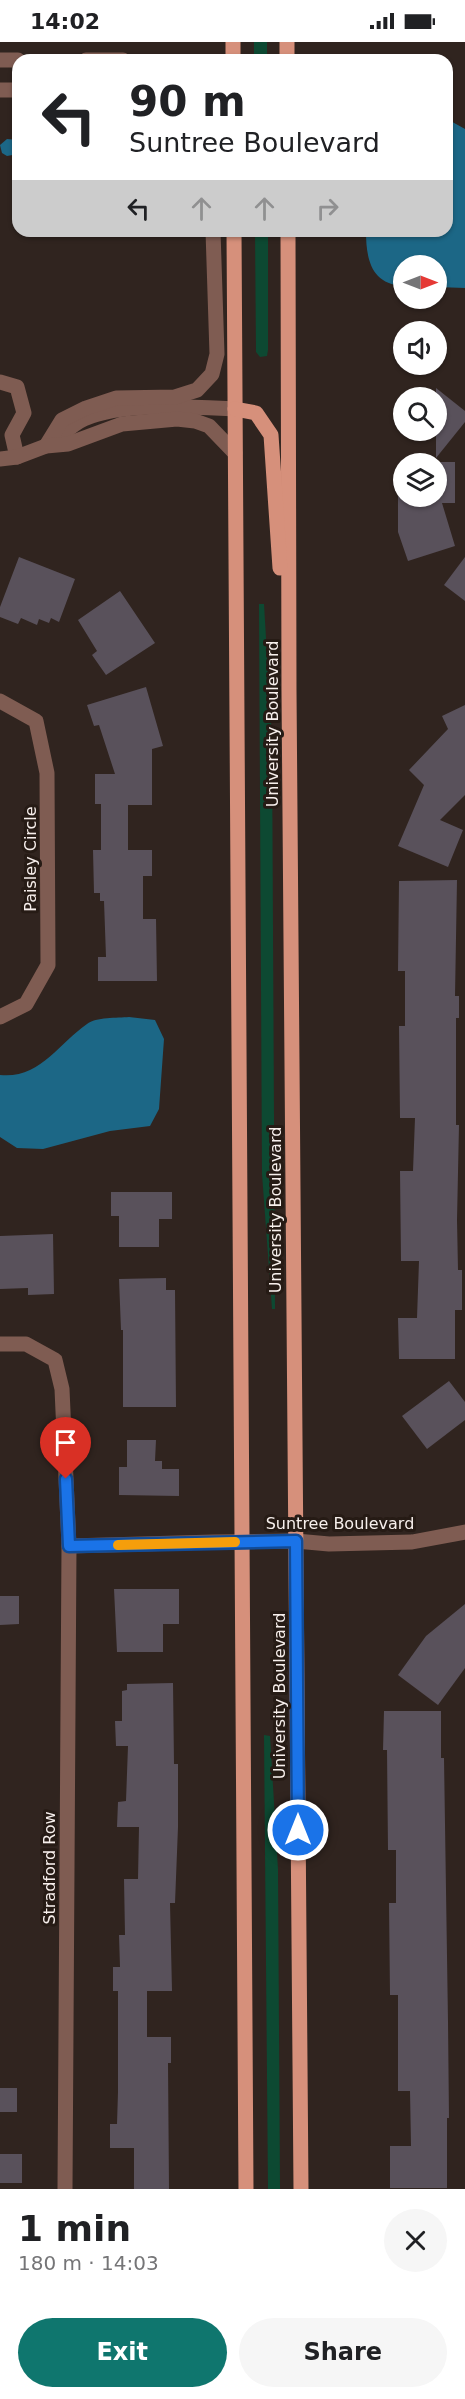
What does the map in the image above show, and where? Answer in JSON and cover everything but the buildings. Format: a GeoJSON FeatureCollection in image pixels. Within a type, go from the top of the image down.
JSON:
{"type":"FeatureCollection","features":[{"type":"Feature","properties":{"kind":"main road","name":"University Boulevard"},"geometry":{"type":"LineString","coordinates":[[234,237],[246,2189]]}},
{"type":"Feature","properties":{"kind":"main road","name":"University Boulevard"},"geometry":{"type":"LineString","coordinates":[[288,237],[289,690],[301,2189]]}},
{"type":"Feature","properties":{"kind":"main road"},"geometry":{"type":"LineString","coordinates":[[235,409],[256,413],[271,435],[289,690]]}},
{"type":"Feature","properties":{"kind":"street"},"geometry":{"type":"LineString","coordinates":[[46,446],[62,420],[86,408],[116,398],[175,397],[197,390],[212,374],[217,354],[213,237]]}},
{"type":"Feature","properties":{"kind":"street"},"geometry":{"type":"LineString","coordinates":[[0,382],[17,387],[24,413],[12,435],[17,457]]}},
{"type":"Feature","properties":{"kind":"street"},"geometry":{"type":"LineString","coordinates":[[0,459],[17,457],[46,446],[84,419],[113,412],[151,408],[235,409]]}},
{"type":"Feature","properties":{"kind":"street"},"geometry":{"type":"LineString","coordinates":[[46,446],[68,444],[123,424],[177,419],[195,420],[209,426],[235,453]]}},
{"type":"Feature","properties":{"kind":"street","name":"Paisley Circle"},"geometry":{"type":"LineString","coordinates":[[0,701],[36,721],[47,773],[48,965],[26,1004],[0,1017]]}},
{"type":"Feature","properties":{"kind":"street","name":"Stradford Row"},"geometry":{"type":"LineString","coordinates":[[0,1344],[26,1344],[55,1360],[62,1389],[69,1546],[65,2189]]}},
{"type":"Feature","properties":{"kind":"street","name":"Suntree Boulevard"},"geometry":{"type":"LineString","coordinates":[[69,1546],[296,1541],[329,1544],[412,1542],[465,1532]]}},
{"type":"Feature","properties":{"kind":"green space"},"geometry":{"type":"Polygon","coordinates":[[[254,42],[267,42],[267,54],[254,54],[254,42]]]}},
{"type":"Feature","properties":{"kind":"green space"},"geometry":{"type":"Polygon","coordinates":[[[255,237],[268,237],[268,350],[267,356],[260,357],[256,352],[255,237]]]}},
{"type":"Feature","properties":{"kind":"green space"},"geometry":{"type":"Polygon","coordinates":[[[259,604],[264,604],[272,739],[275,1309],[272,1309],[262,1174],[259,604]]]}},
{"type":"Feature","properties":{"kind":"green space"},"geometry":{"type":"Polygon","coordinates":[[[264,1735],[270,1736],[278,1869],[280,2189],[268,2189],[264,1735]]]}},
{"type":"Feature","properties":{"kind":"water"},"geometry":{"type":"Polygon","coordinates":[[[453,122],[465,129],[465,288],[447,287],[447,255],[393,255],[393,284],[377,275],[369,260],[366,237],[453,237],[453,122]]]}},
{"type":"Feature","properties":{"kind":"water"},"geometry":{"type":"Polygon","coordinates":[[[7,139],[12,139],[12,155],[7,156],[2,153],[0,145],[7,139]]]}},
{"type":"Feature","properties":{"kind":"water"},"geometry":{"type":"Polygon","coordinates":[[[129,1017],[155,1020],[164,1039],[159,1109],[150,1126],[110,1131],[43,1149],[17,1148],[0,1137],[0,1075],[14,1075],[37,1066],[91,1022],[107,1018],[129,1017]]]}},
{"type":"Feature","properties":{"kind":"slow traffic"},"geometry":{"type":"LineString","coordinates":[[118,1545],[235,1542]]}},
{"type":"Feature","properties":{"kind":"route"},"geometry":{"type":"LineString","coordinates":[[66,1479],[69,1546],[296,1541],[298,1830]]}}]}
